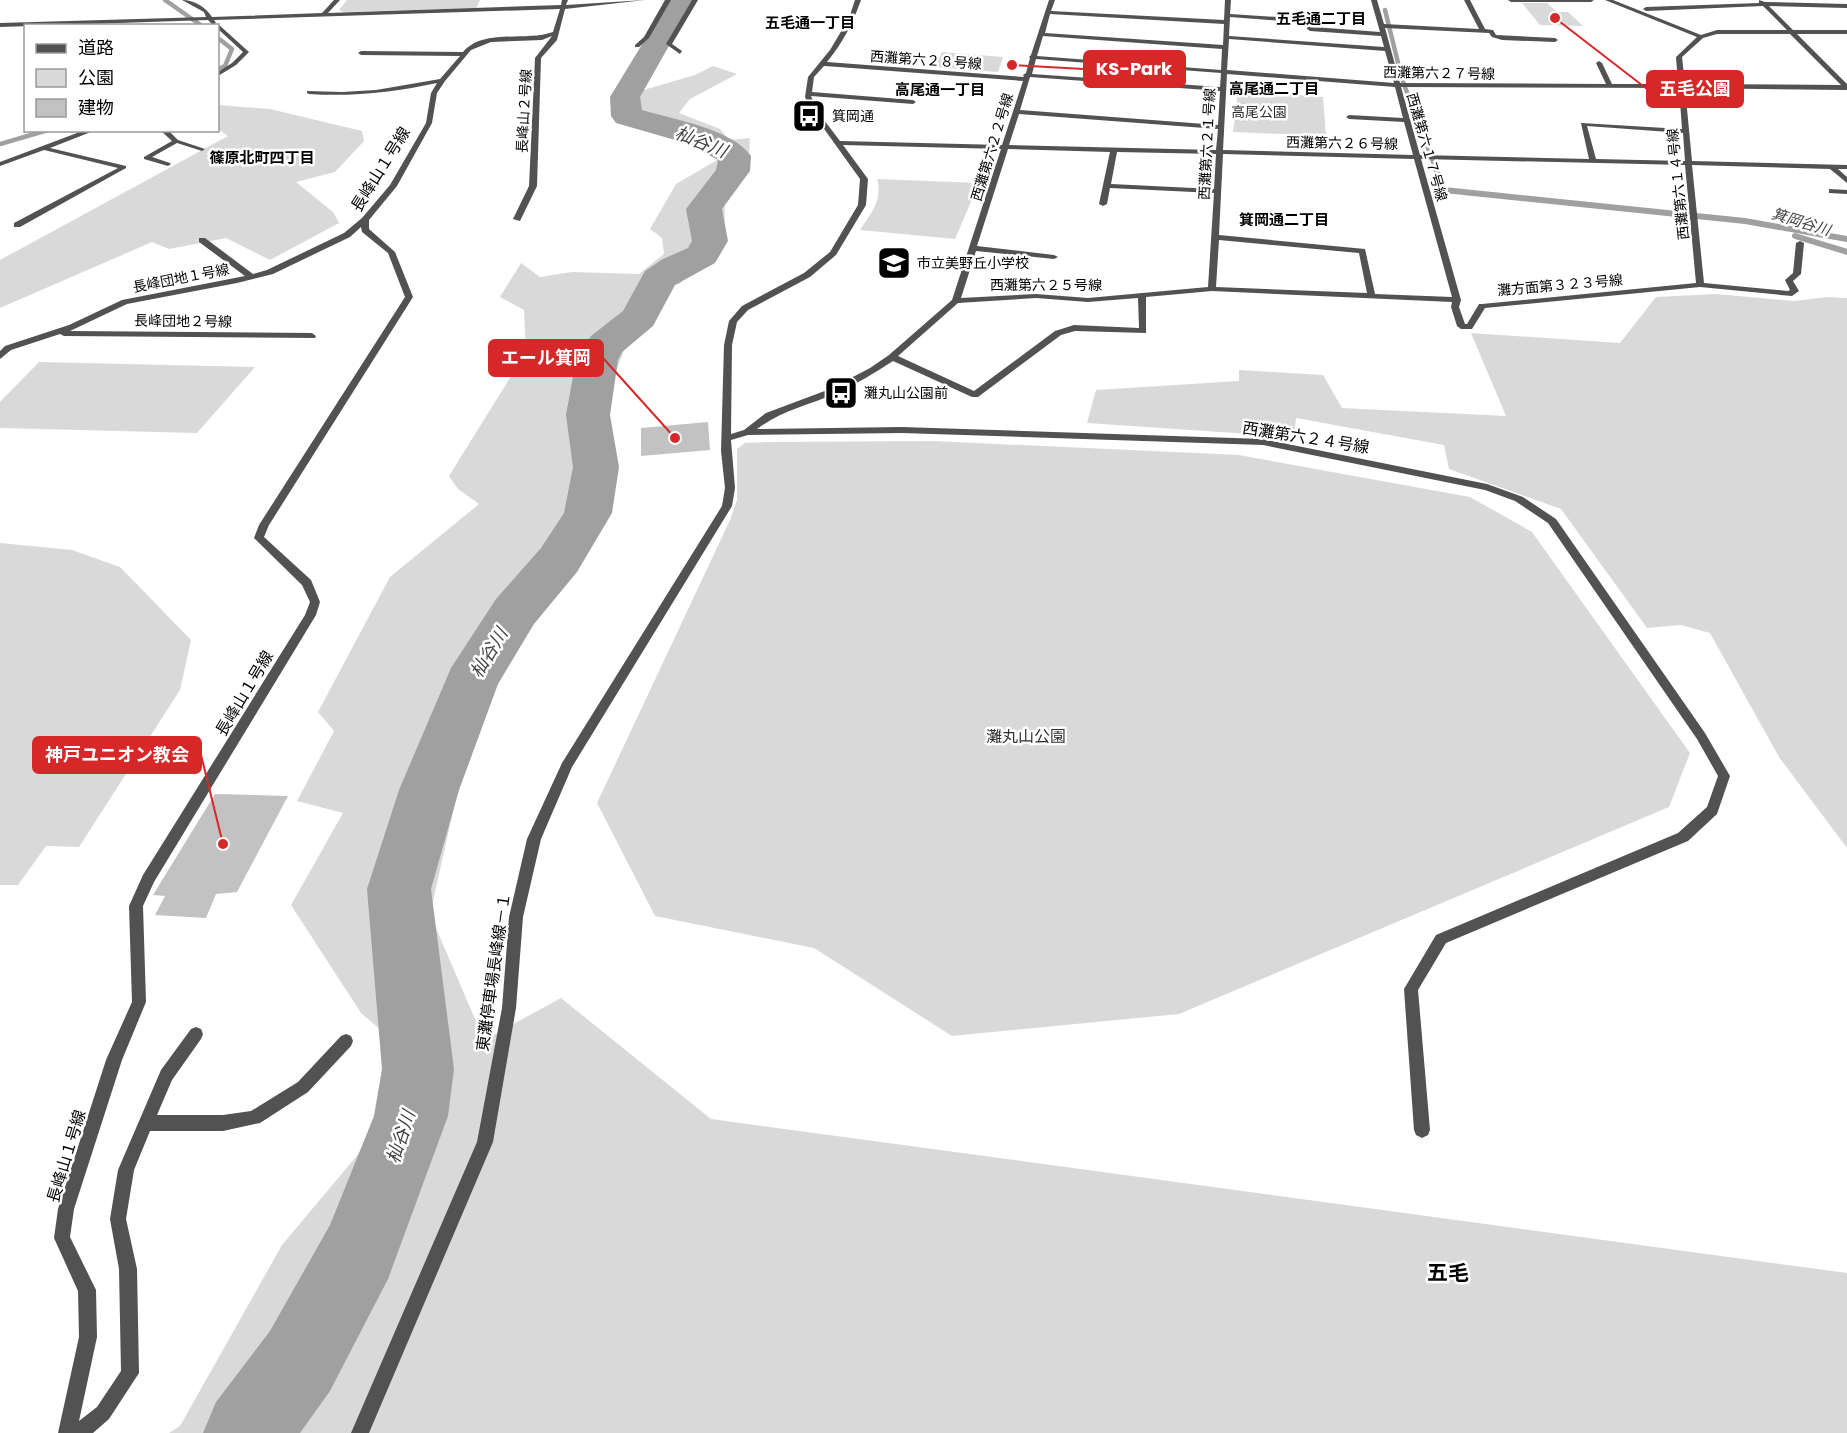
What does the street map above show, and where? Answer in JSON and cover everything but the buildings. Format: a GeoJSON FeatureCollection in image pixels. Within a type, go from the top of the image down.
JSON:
{"type":"FeatureCollection","features":[{"type":"Feature","properties":{"kind":"street"},"geometry":{"type":"LineString","coordinates":[[185,0],[206,11],[208,18],[215,24]]}},
{"type":"Feature","properties":{"kind":"street"},"geometry":{"type":"LineString","coordinates":[[323,15],[337,0]]}},
{"type":"Feature","properties":{"kind":"street","name":"長峰山２号線"},"geometry":{"type":"LineString","coordinates":[[517,219],[533,186],[538,58],[554,40],[566,0]]}},
{"type":"Feature","properties":{"kind":"street"},"geometry":{"type":"LineString","coordinates":[[36,24],[564,8],[642,0]]}},
{"type":"Feature","properties":{"kind":"street"},"geometry":{"type":"LineString","coordinates":[[638,46],[646,38],[668,0]]}},
{"type":"Feature","properties":{"kind":"street"},"geometry":{"type":"LineString","coordinates":[[680,52],[669,44],[695,0]]}},
{"type":"Feature","properties":{"kind":"street"},"geometry":{"type":"LineString","coordinates":[[727,438],[728,345],[733,321],[745,308],[807,275],[832,253],[862,205],[864,179],[816,112],[809,94],[812,77],[825,64],[852,18],[858,0]]}},
{"type":"Feature","properties":{"kind":"street","name":"西灘第六２２号線"},"geometry":{"type":"LineString","coordinates":[[956,301],[1052,0]]}},
{"type":"Feature","properties":{"kind":"street","name":"西灘第六２１号線"},"geometry":{"type":"LineString","coordinates":[[1212,290],[1228,0]]}},
{"type":"Feature","properties":{"kind":"street","name":"西灘第六１７号線"},"geometry":{"type":"LineString","coordinates":[[1374,0],[1457,300]]}},
{"type":"Feature","properties":{"kind":"street"},"geometry":{"type":"LineString","coordinates":[[1467,0],[1483,30]]}},
{"type":"Feature","properties":{"kind":"street"},"geometry":{"type":"LineString","coordinates":[[1511,0],[1591,0]]}},
{"type":"Feature","properties":{"kind":"street"},"geometry":{"type":"LineString","coordinates":[[1608,0],[1701,37],[1717,32],[1847,32]]}},
{"type":"Feature","properties":{"kind":"street"},"geometry":{"type":"LineString","coordinates":[[1646,9],[1762,2],[1847,6]]}},
{"type":"Feature","properties":{"kind":"street"},"geometry":{"type":"LineString","coordinates":[[1762,2],[1847,87]]}},
{"type":"Feature","properties":{"kind":"street"},"geometry":{"type":"LineString","coordinates":[[1048,12],[1310,21],[1310,29],[1483,30],[1491,31],[1502,38],[1555,40]]}},
{"type":"Feature","properties":{"kind":"street"},"geometry":{"type":"LineString","coordinates":[[0,25],[24,24]]}},
{"type":"Feature","properties":{"kind":"street"},"geometry":{"type":"LineString","coordinates":[[219,28],[246,52],[234,64],[219,73]]}},
{"type":"Feature","properties":{"kind":"street","name":"長峰山１号線"},"geometry":{"type":"LineString","coordinates":[[446,76],[456,54],[476,41],[542,38],[556,33]]}},
{"type":"Feature","properties":{"kind":"street"},"geometry":{"type":"LineString","coordinates":[[1041,34],[1225,47]]}},
{"type":"Feature","properties":{"kind":"street","name":"西灘第六１４号線"},"geometry":{"type":"LineString","coordinates":[[1700,285],[1679,57],[1701,37]]}},
{"type":"Feature","properties":{"kind":"street"},"geometry":{"type":"LineString","coordinates":[[1225,38],[1388,49]]}},
{"type":"Feature","properties":{"kind":"street","name":"長峰山１号線"},"geometry":{"type":"LineString","coordinates":[[67,1433],[88,1337],[87,1290],[62,1238],[66,1209],[111,1071],[139,1002],[136,906],[148,879],[310,615],[315,602],[307,583],[259,538],[264,525],[409,297],[392,252],[365,230],[364,220],[393,186],[429,123],[434,93],[446,76],[475,45],[492,39]]}},
{"type":"Feature","properties":{"kind":"street"},"geometry":{"type":"LineString","coordinates":[[361,53],[465,54]]}},
{"type":"Feature","properties":{"kind":"street","name":"西灘第六２７号線"},"geometry":{"type":"LineString","coordinates":[[1032,57],[1397,86],[1847,87]]}},
{"type":"Feature","properties":{"kind":"street"},"geometry":{"type":"LineString","coordinates":[[1599,63],[1610,87]]}},
{"type":"Feature","properties":{"kind":"street","name":"西灘第六２８号線"},"geometry":{"type":"LineString","coordinates":[[825,64],[1223,89]]}},
{"type":"Feature","properties":{"kind":"street"},"geometry":{"type":"LineString","coordinates":[[309,92],[336,95],[406,88],[446,76]]}},
{"type":"Feature","properties":{"kind":"street"},"geometry":{"type":"LineString","coordinates":[[809,94],[913,102]]}},
{"type":"Feature","properties":{"kind":"street"},"geometry":{"type":"LineString","coordinates":[[1016,112],[1221,127]]}},
{"type":"Feature","properties":{"kind":"street"},"geometry":{"type":"LineString","coordinates":[[1349,117],[1407,120]]}},
{"type":"Feature","properties":{"kind":"street"},"geometry":{"type":"LineString","coordinates":[[1593,161],[1583,124],[1685,131]]}},
{"type":"Feature","properties":{"kind":"street"},"geometry":{"type":"LineString","coordinates":[[0,164],[88,132]]}},
{"type":"Feature","properties":{"kind":"street"},"geometry":{"type":"LineString","coordinates":[[165,132],[176,141],[202,149]]}},
{"type":"Feature","properties":{"kind":"street"},"geometry":{"type":"LineString","coordinates":[[168,164],[146,158],[176,141]]}},
{"type":"Feature","properties":{"kind":"street","name":"西灘第六２６号線"},"geometry":{"type":"LineString","coordinates":[[837,143],[1847,167]]}},
{"type":"Feature","properties":{"kind":"street"},"geometry":{"type":"LineString","coordinates":[[17,225],[124,167],[46,148]]}},
{"type":"Feature","properties":{"kind":"street"},"geometry":{"type":"LineString","coordinates":[[1103,204],[1114,150]]}},
{"type":"Feature","properties":{"kind":"street"},"geometry":{"type":"LineString","coordinates":[[1831,166],[1847,181]]}},
{"type":"Feature","properties":{"kind":"street"},"geometry":{"type":"LineString","coordinates":[[1108,186],[1218,191]]}},
{"type":"Feature","properties":{"kind":"street"},"geometry":{"type":"LineString","coordinates":[[1832,191],[1847,192]]}},
{"type":"Feature","properties":{"kind":"street","name":"長峰団地１号線"},"geometry":{"type":"LineString","coordinates":[[0,356],[4,349],[54,333],[125,302],[270,272],[347,236],[364,220]]}},
{"type":"Feature","properties":{"kind":"street"},"geometry":{"type":"LineString","coordinates":[[1215,237],[1362,251],[1371,295]]}},
{"type":"Feature","properties":{"kind":"street"},"geometry":{"type":"LineString","coordinates":[[202,240],[251,277]]}},
{"type":"Feature","properties":{"kind":"street"},"geometry":{"type":"LineString","coordinates":[[1700,285],[1789,294],[1795,291],[1789,280],[1797,274],[1800,243]]}},
{"type":"Feature","properties":{"kind":"street"},"geometry":{"type":"LineString","coordinates":[[973,248],[1054,258]]}},
{"type":"Feature","properties":{"kind":"street","name":"灘方面第３２３号線"},"geometry":{"type":"LineString","coordinates":[[1457,300],[1455,307],[1461,326],[1469,327],[1482,306],[1700,285]]}},
{"type":"Feature","properties":{"kind":"street","name":"西灘第六２５号線"},"geometry":{"type":"LineString","coordinates":[[956,301],[1036,296],[1088,300],[1212,290],[1457,300]]}},
{"type":"Feature","properties":{"kind":"street"},"geometry":{"type":"LineString","coordinates":[[892,357],[975,395],[1058,333],[1074,328],[1143,331],[1142,295]]}},
{"type":"Feature","properties":{"kind":"street"},"geometry":{"type":"LineString","coordinates":[[747,432],[769,415],[833,390],[892,357],[956,301]]}},
{"type":"Feature","properties":{"kind":"street","name":"長峰団地２号線"},"geometry":{"type":"LineString","coordinates":[[54,333],[312,336]]}},
{"type":"Feature","properties":{"kind":"street","name":"西灘第六２４号線"},"geometry":{"type":"LineString","coordinates":[[727,438],[747,432],[902,430],[1263,442],[1487,487],[1519,500],[1552,521],[1711,753],[1724,776],[1712,810],[1683,837],[1441,939],[1411,989],[1422,1130]]}},
{"type":"Feature","properties":{"kind":"street","name":"東灘停車場長峰線－１"},"geometry":{"type":"LineString","coordinates":[[360,1433],[485,1142],[509,1008],[516,917],[534,839],[566,766],[727,506],[730,488],[727,438]]}},
{"type":"Feature","properties":{"kind":"street"},"geometry":{"type":"LineString","coordinates":[[78,1433],[103,1413],[130,1373],[128,1269],[118,1219],[126,1170],[165,1075],[196,1034]]}},
{"type":"Feature","properties":{"kind":"street"},"geometry":{"type":"LineString","coordinates":[[147,1123],[223,1123],[254,1118],[303,1087],[346,1041]]}},
{"type":"Feature","properties":{"kind":"green space"},"geometry":{"type":"Polygon","coordinates":[[[347,0],[480,0],[476,8],[344,12],[339,10],[347,0]]]}},
{"type":"Feature","properties":{"kind":"green space"},"geometry":{"type":"Polygon","coordinates":[[[1522,3],[1547,3],[1557,12],[1568,12],[1583,26],[1540,25],[1522,3]]]}},
{"type":"Feature","properties":{"kind":"green space"},"geometry":{"type":"Polygon","coordinates":[[[942,52],[1003,57],[998,72],[935,67],[942,52]]]}},
{"type":"Feature","properties":{"kind":"green space"},"geometry":{"type":"Polygon","coordinates":[[[713,66],[737,74],[690,99],[679,113],[720,129],[729,140],[750,138],[748,173],[725,200],[724,247],[679,284],[645,288],[634,305],[640,308],[606,398],[612,471],[605,502],[492,666],[460,781],[430,914],[484,1040],[561,998],[711,1119],[1847,1273],[1847,1433],[169,1433],[180,1426],[282,1245],[428,1071],[361,1013],[291,905],[343,813],[297,801],[334,731],[318,712],[390,577],[479,504],[458,489],[449,476],[526,352],[524,310],[500,297],[521,263],[540,277],[572,272],[639,274],[664,254],[662,238],[650,229],[676,184],[724,156],[732,146],[709,135],[672,134],[634,124],[626,111],[640,91],[695,75],[713,66]]]}},
{"type":"Feature","properties":{"kind":"green space","name":"高尾公園"},"geometry":{"type":"Polygon","coordinates":[[[1238,90],[1323,97],[1326,136],[1233,132],[1238,90]]]}},
{"type":"Feature","properties":{"kind":"green space"},"geometry":{"type":"Polygon","coordinates":[[[219,105],[270,109],[362,131],[364,141],[335,172],[296,182],[333,212],[339,223],[270,260],[226,238],[169,249],[152,242],[0,308],[0,260],[228,136],[219,130],[219,105]]]}},
{"type":"Feature","properties":{"kind":"green space"},"geometry":{"type":"Polygon","coordinates":[[[877,179],[979,183],[955,239],[860,230],[877,200],[877,179]]]}},
{"type":"Feature","properties":{"kind":"green space"},"geometry":{"type":"Polygon","coordinates":[[[1716,294],[1795,301],[1827,297],[1847,298],[1847,848],[1779,757],[1710,633],[1681,625],[1647,628],[1561,509],[1449,469],[1444,445],[1296,418],[1294,437],[1087,423],[1096,390],[1239,381],[1239,370],[1323,375],[1342,408],[1506,416],[1471,333],[1620,343],[1656,297],[1716,294]]]}},
{"type":"Feature","properties":{"kind":"green space"},"geometry":{"type":"Polygon","coordinates":[[[39,362],[255,367],[197,433],[0,428],[0,402],[39,362]]]}},
{"type":"Feature","properties":{"kind":"green space","name":"灘丸山公園"},"geometry":{"type":"Polygon","coordinates":[[[932,441],[1239,455],[1470,497],[1532,532],[1690,753],[1669,807],[1179,1014],[952,1036],[814,948],[655,916],[597,803],[730,520],[737,500],[737,449],[745,443],[768,442],[932,441]]]}},
{"type":"Feature","properties":{"kind":"green space"},"geometry":{"type":"Polygon","coordinates":[[[0,543],[72,550],[120,567],[191,640],[180,690],[79,847],[46,846],[18,885],[0,885],[0,543]]]}},
{"type":"Feature","properties":{"kind":"waterway"},"geometry":{"type":"LineString","coordinates":[[165,0],[199,24]]}},
{"type":"Feature","properties":{"kind":"waterway","name":"杣谷川"},"geometry":{"type":"LineString","coordinates":[[247,1433],[300,1361],[360,1251],[411,1116],[418,1069],[399,889],[429,790],[471,682],[515,612],[559,560],[588,513],[596,467],[588,415],[597,360],[606,345],[639,318],[659,279],[676,267],[702,255],[710,241],[704,209],[733,171],[735,156],[700,137],[627,116],[625,97],[641,66],[682,0]]}},
{"type":"Feature","properties":{"kind":"waterway"},"geometry":{"type":"LineString","coordinates":[[1385,10],[1402,79],[1435,167]]}},
{"type":"Feature","properties":{"kind":"waterway"},"geometry":{"type":"LineString","coordinates":[[219,39],[232,49],[225,66],[219,69]]}},
{"type":"Feature","properties":{"kind":"waterway"},"geometry":{"type":"LineString","coordinates":[[0,144],[41,132]]}},
{"type":"Feature","properties":{"kind":"waterway"},"geometry":{"type":"LineString","coordinates":[[1435,166],[1444,190],[1745,221],[1847,239]]}},
{"type":"Feature","properties":{"kind":"waterway","name":"箕岡谷川"},"geometry":{"type":"LineString","coordinates":[[1795,236],[1847,252]]}},
{"type":"Feature","properties":{"kind":"place","name":"五毛公園"},"geometry":{"type":"Point","coordinates":[1555,18]}},
{"type":"Feature","properties":{"kind":"place","name":"KS-Park"},"geometry":{"type":"Point","coordinates":[1012,65]}},
{"type":"Feature","properties":{"kind":"place","name":"箕岡通"},"geometry":{"type":"Point","coordinates":[809,116]}},
{"type":"Feature","properties":{"kind":"place","name":"市立美野丘小学校"},"geometry":{"type":"Point","coordinates":[894,263]}},
{"type":"Feature","properties":{"kind":"place","name":"灘丸山公園前"},"geometry":{"type":"Point","coordinates":[841,393]}},
{"type":"Feature","properties":{"kind":"place","name":"エール箕岡"},"geometry":{"type":"Point","coordinates":[675,438]}},
{"type":"Feature","properties":{"kind":"place","name":"神戸ユニオン教会"},"geometry":{"type":"Point","coordinates":[223,844]}},
{"type":"Feature","properties":{"kind":"district","name":"五毛通二丁目"},"geometry":{"type":"Point","coordinates":[1321,19]}},
{"type":"Feature","properties":{"kind":"district","name":"五毛通一丁目"},"geometry":{"type":"Point","coordinates":[810,23]}},
{"type":"Feature","properties":{"kind":"district","name":"高尾通二丁目"},"geometry":{"type":"Point","coordinates":[1274,89]}},
{"type":"Feature","properties":{"kind":"district","name":"高尾通一丁目"},"geometry":{"type":"Point","coordinates":[940,90]}},
{"type":"Feature","properties":{"kind":"district","name":"篠原北町四丁目"},"geometry":{"type":"Point","coordinates":[262,158]}},
{"type":"Feature","properties":{"kind":"district","name":"箕岡通二丁目"},"geometry":{"type":"Point","coordinates":[1284,220]}},
{"type":"Feature","properties":{"kind":"district","name":"五毛"},"geometry":{"type":"Point","coordinates":[1448,1273]}}]}
